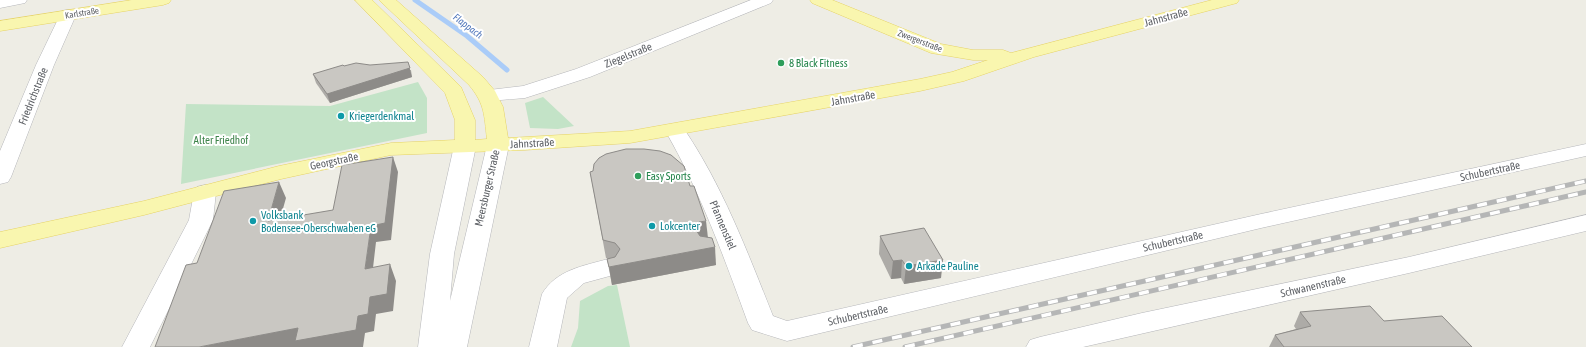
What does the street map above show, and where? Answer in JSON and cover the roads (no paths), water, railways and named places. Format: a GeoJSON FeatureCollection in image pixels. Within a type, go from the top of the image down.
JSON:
{"type":"FeatureCollection","features":[{"type":"Feature","properties":{"kind":"main road"},"geometry":{"type":"LineString","coordinates":[[363,0],[454,91],[465,120],[465,146]]}},
{"type":"Feature","properties":{"kind":"main road","name":"Meersburger Straße"},"geometry":{"type":"LineString","coordinates":[[387,0],[476,81],[488,95],[493,107],[498,145]]}},
{"type":"Feature","properties":{"kind":"main road","name":"Zwergerstraße"},"geometry":{"type":"LineString","coordinates":[[818,0],[937,49],[973,55],[1028,54]]}},
{"type":"Feature","properties":{"kind":"main road","name":"Jahnstraße"},"geometry":{"type":"LineString","coordinates":[[465,146],[630,137],[920,85],[956,77],[1028,54],[1231,0]]}},
{"type":"Feature","properties":{"kind":"main road","name":"Karlstraße"},"geometry":{"type":"LineString","coordinates":[[0,26],[155,1]]}},
{"type":"Feature","properties":{"kind":"main road"},"geometry":{"type":"LineString","coordinates":[[844,99],[872,88],[935,71],[944,64],[937,49]]}},
{"type":"Feature","properties":{"kind":"main road","name":"Georgstraße"},"geometry":{"type":"LineString","coordinates":[[0,240],[144,208],[279,173],[391,149],[465,146]]}},
{"type":"Feature","properties":{"kind":"street"},"geometry":{"type":"LineString","coordinates":[[0,3],[19,0]]}},
{"type":"Feature","properties":{"kind":"street","name":"Ziegelstraße"},"geometry":{"type":"LineString","coordinates":[[488,95],[525,92],[569,76],[583,73],[765,0]]}},
{"type":"Feature","properties":{"kind":"street","name":"Friedrichstraße"},"geometry":{"type":"LineString","coordinates":[[0,177],[45,65],[68,15]]}},
{"type":"Feature","properties":{"kind":"street","name":"Pfannenstiel"},"geometry":{"type":"LineString","coordinates":[[675,130],[701,174],[721,246],[762,323]]}},
{"type":"Feature","properties":{"kind":"street","name":"Meersburger Straße"},"geometry":{"type":"LineString","coordinates":[[453,347],[498,145]]}},
{"type":"Feature","properties":{"kind":"street"},"geometry":{"type":"LineString","coordinates":[[432,347],[442,254],[465,146]]}},
{"type":"Feature","properties":{"kind":"street","name":"Schubertstraße"},"geometry":{"type":"LineString","coordinates":[[762,323],[787,331],[1253,223],[1586,150]]}},
{"type":"Feature","properties":{"kind":"street"},"geometry":{"type":"LineString","coordinates":[[136,347],[201,220],[205,192]]}},
{"type":"Feature","properties":{"kind":"street","name":"Schwanenstraße"},"geometry":{"type":"LineString","coordinates":[[1040,347],[1142,323],[1409,265],[1586,223]]}},
{"type":"Feature","properties":{"kind":"street"},"geometry":{"type":"LineString","coordinates":[[543,347],[555,294],[575,278],[608,268]]}},
{"type":"Feature","properties":{"kind":"waterway","name":"Flappach"},"geometry":{"type":"LineString","coordinates":[[415,0],[467,36],[507,70]]}},
{"type":"Feature","properties":{"kind":"railway"},"geometry":{"type":"LineString","coordinates":[[853,347],[1586,181]]}},
{"type":"Feature","properties":{"kind":"railway"},"geometry":{"type":"LineString","coordinates":[[905,347],[1586,192]]}},
{"type":"Feature","properties":{"kind":"place","name":"8 Black Fitness"},"geometry":{"type":"Point","coordinates":[781,63]}},
{"type":"Feature","properties":{"kind":"place","name":"Kriegerdenkmal"},"geometry":{"type":"Point","coordinates":[341,116]}},
{"type":"Feature","properties":{"kind":"place","name":"Easy Sports"},"geometry":{"type":"Point","coordinates":[638,176]}},
{"type":"Feature","properties":{"kind":"place","name":"Volksbank Bodensee-Oberschwaben eG"},"geometry":{"type":"Point","coordinates":[253,221]}},
{"type":"Feature","properties":{"kind":"place","name":"Lokcenter"},"geometry":{"type":"Point","coordinates":[652,226]}},
{"type":"Feature","properties":{"kind":"place","name":"Arkade Pauline"},"geometry":{"type":"Point","coordinates":[909,266]}},
{"type":"Feature","properties":{"kind":"park label","name":"Alter Friedhof"},"geometry":{"type":"Point","coordinates":[221,140]}}]}
